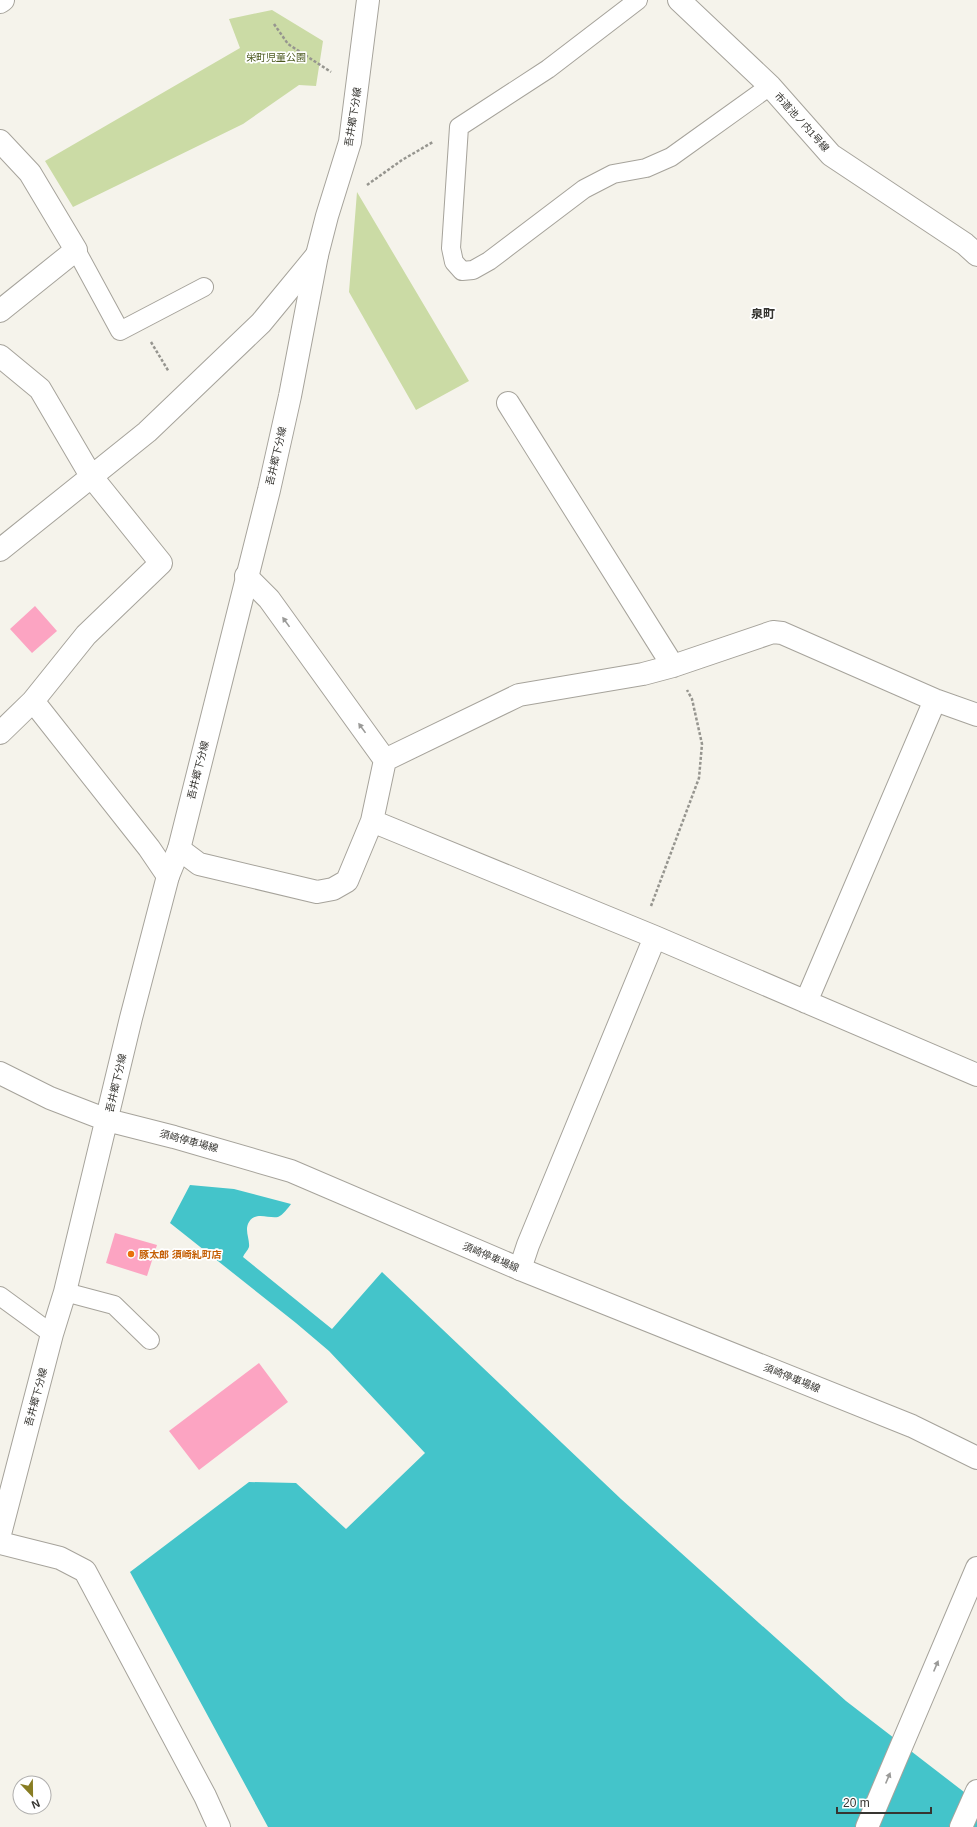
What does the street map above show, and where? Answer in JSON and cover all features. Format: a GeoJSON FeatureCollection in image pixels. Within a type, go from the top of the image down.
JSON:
{"type":"FeatureCollection","features":[{"type":"Feature","properties":{"kind":"main road","name":"吾井郷下分線"},"geometry":{"type":"LineString","coordinates":[[0,1534],[4,1502],[65,1292],[131,1018],[168,876],[179,849],[289,403],[317,255],[327,216],[350,142],[368,0]]}},
{"type":"Feature","properties":{"kind":"main road","name":"市道池ノ内1号線"},"geometry":{"type":"LineString","coordinates":[[679,0],[770,86],[831,155],[973,244]]}},
{"type":"Feature","properties":{"kind":"main road"},"geometry":{"type":"LineString","coordinates":[[0,141],[30,173],[76,250],[0,311]]}},
{"type":"Feature","properties":{"kind":"main road"},"geometry":{"type":"LineString","coordinates":[[0,550],[147,432],[261,323],[317,255]]}},
{"type":"Feature","properties":{"kind":"main road"},"geometry":{"type":"LineString","coordinates":[[0,356],[40,389],[92,476],[161,563],[86,635],[33,701],[0,733]]}},
{"type":"Feature","properties":{"kind":"main road"},"geometry":{"type":"LineString","coordinates":[[508,403],[673,666]]}},
{"type":"Feature","properties":{"kind":"main road"},"geometry":{"type":"LineString","coordinates":[[179,849],[199,864],[318,892],[333,889],[347,881],[372,821],[385,760],[270,600],[246,576]]}},
{"type":"Feature","properties":{"kind":"main road"},"geometry":{"type":"LineString","coordinates":[[385,760],[519,695],[643,674],[673,666],[773,632],[782,633],[935,700],[977,715]]}},
{"type":"Feature","properties":{"kind":"main road"},"geometry":{"type":"LineString","coordinates":[[806,1002],[935,700]]}},
{"type":"Feature","properties":{"kind":"main road"},"geometry":{"type":"LineString","coordinates":[[33,701],[149,848],[168,876]]}},
{"type":"Feature","properties":{"kind":"main road"},"geometry":{"type":"LineString","coordinates":[[372,821],[648,935],[977,1075]]}},
{"type":"Feature","properties":{"kind":"main road"},"geometry":{"type":"LineString","coordinates":[[520,1269],[648,935]]}},
{"type":"Feature","properties":{"kind":"main road","name":"須崎停車場線"},"geometry":{"type":"LineString","coordinates":[[0,1073],[50,1098],[107,1120],[181,1139],[291,1171],[520,1269],[912,1426],[977,1458]]}},
{"type":"Feature","properties":{"kind":"main road"},"geometry":{"type":"LineString","coordinates":[[0,1543],[60,1558],[85,1571],[205,1796],[219,1827]]}},
{"type":"Feature","properties":{"kind":"main road"},"geometry":{"type":"LineString","coordinates":[[867,1827],[977,1568]]}},
{"type":"Feature","properties":{"kind":"main road"},"geometry":{"type":"LineString","coordinates":[[961,1827],[977,1790]]}},
{"type":"Feature","properties":{"kind":"lane"},"geometry":{"type":"LineString","coordinates":[[638,0],[548,69],[459,127],[451,248],[454,262],[462,271],[473,270],[489,260],[584,189],[613,174],[646,168],[671,157],[770,86]]}},
{"type":"Feature","properties":{"kind":"lane"},"geometry":{"type":"LineString","coordinates":[[76,250],[120,331],[204,287]]}},
{"type":"Feature","properties":{"kind":"lane"},"geometry":{"type":"LineString","coordinates":[[65,1292],[114,1305],[150,1340]]}},
{"type":"Feature","properties":{"kind":"lane"},"geometry":{"type":"LineString","coordinates":[[0,1296],[52,1334]]}},
{"type":"Feature","properties":{"kind":"path"},"geometry":{"type":"LineString","coordinates":[[274,24],[288,44],[332,72]]}},
{"type":"Feature","properties":{"kind":"path"},"geometry":{"type":"LineString","coordinates":[[364,188],[402,160],[459,127]]}},
{"type":"Feature","properties":{"kind":"path"},"geometry":{"type":"LineString","coordinates":[[139,322],[184,397]]}},
{"type":"Feature","properties":{"kind":"path"},"geometry":{"type":"LineString","coordinates":[[648,935],[699,778],[702,744],[692,699],[673,666]]}},
{"type":"Feature","properties":{"kind":"green space","name":"栄町児童公園"},"geometry":{"type":"Polygon","coordinates":[[[272,10],[323,41],[316,86],[299,85],[243,124],[73,207],[45,161],[240,48],[229,19],[272,10]]]}},
{"type":"Feature","properties":{"kind":"green space"},"geometry":{"type":"Polygon","coordinates":[[[357,192],[469,381],[416,410],[349,292],[357,192]]]}},
{"type":"Feature","properties":{"kind":"water"},"geometry":{"type":"Polygon","coordinates":[[[190,1185],[234,1189],[291,1204],[284,1213],[278,1217],[259,1216],[255,1217],[249,1222],[247,1231],[249,1247],[243,1257],[332,1329],[382,1272],[621,1499],[846,1701],[977,1802],[977,1827],[268,1827],[130,1572],[249,1482],[296,1483],[346,1529],[425,1453],[329,1351],[170,1223],[190,1185]]]}},
{"type":"Feature","properties":{"kind":"building"},"geometry":{"type":"Polygon","coordinates":[[[35,606],[57,631],[32,653],[10,629],[35,606]]]}},
{"type":"Feature","properties":{"kind":"building","name":"豚太郎 須崎糺町店"},"geometry":{"type":"Polygon","coordinates":[[[115,1233],[157,1245],[147,1276],[106,1263],[115,1233]]]}},
{"type":"Feature","properties":{"kind":"building"},"geometry":{"type":"Polygon","coordinates":[[[259,1363],[288,1402],[199,1470],[169,1431],[259,1363]]]}},
{"type":"Feature","properties":{"kind":"place","name":"豚太郎 須崎糺町店"},"geometry":{"type":"Point","coordinates":[131,1254]}},
{"type":"Feature","properties":{"kind":"district","name":"泉町"},"geometry":{"type":"Point","coordinates":[763,314]}}]}
